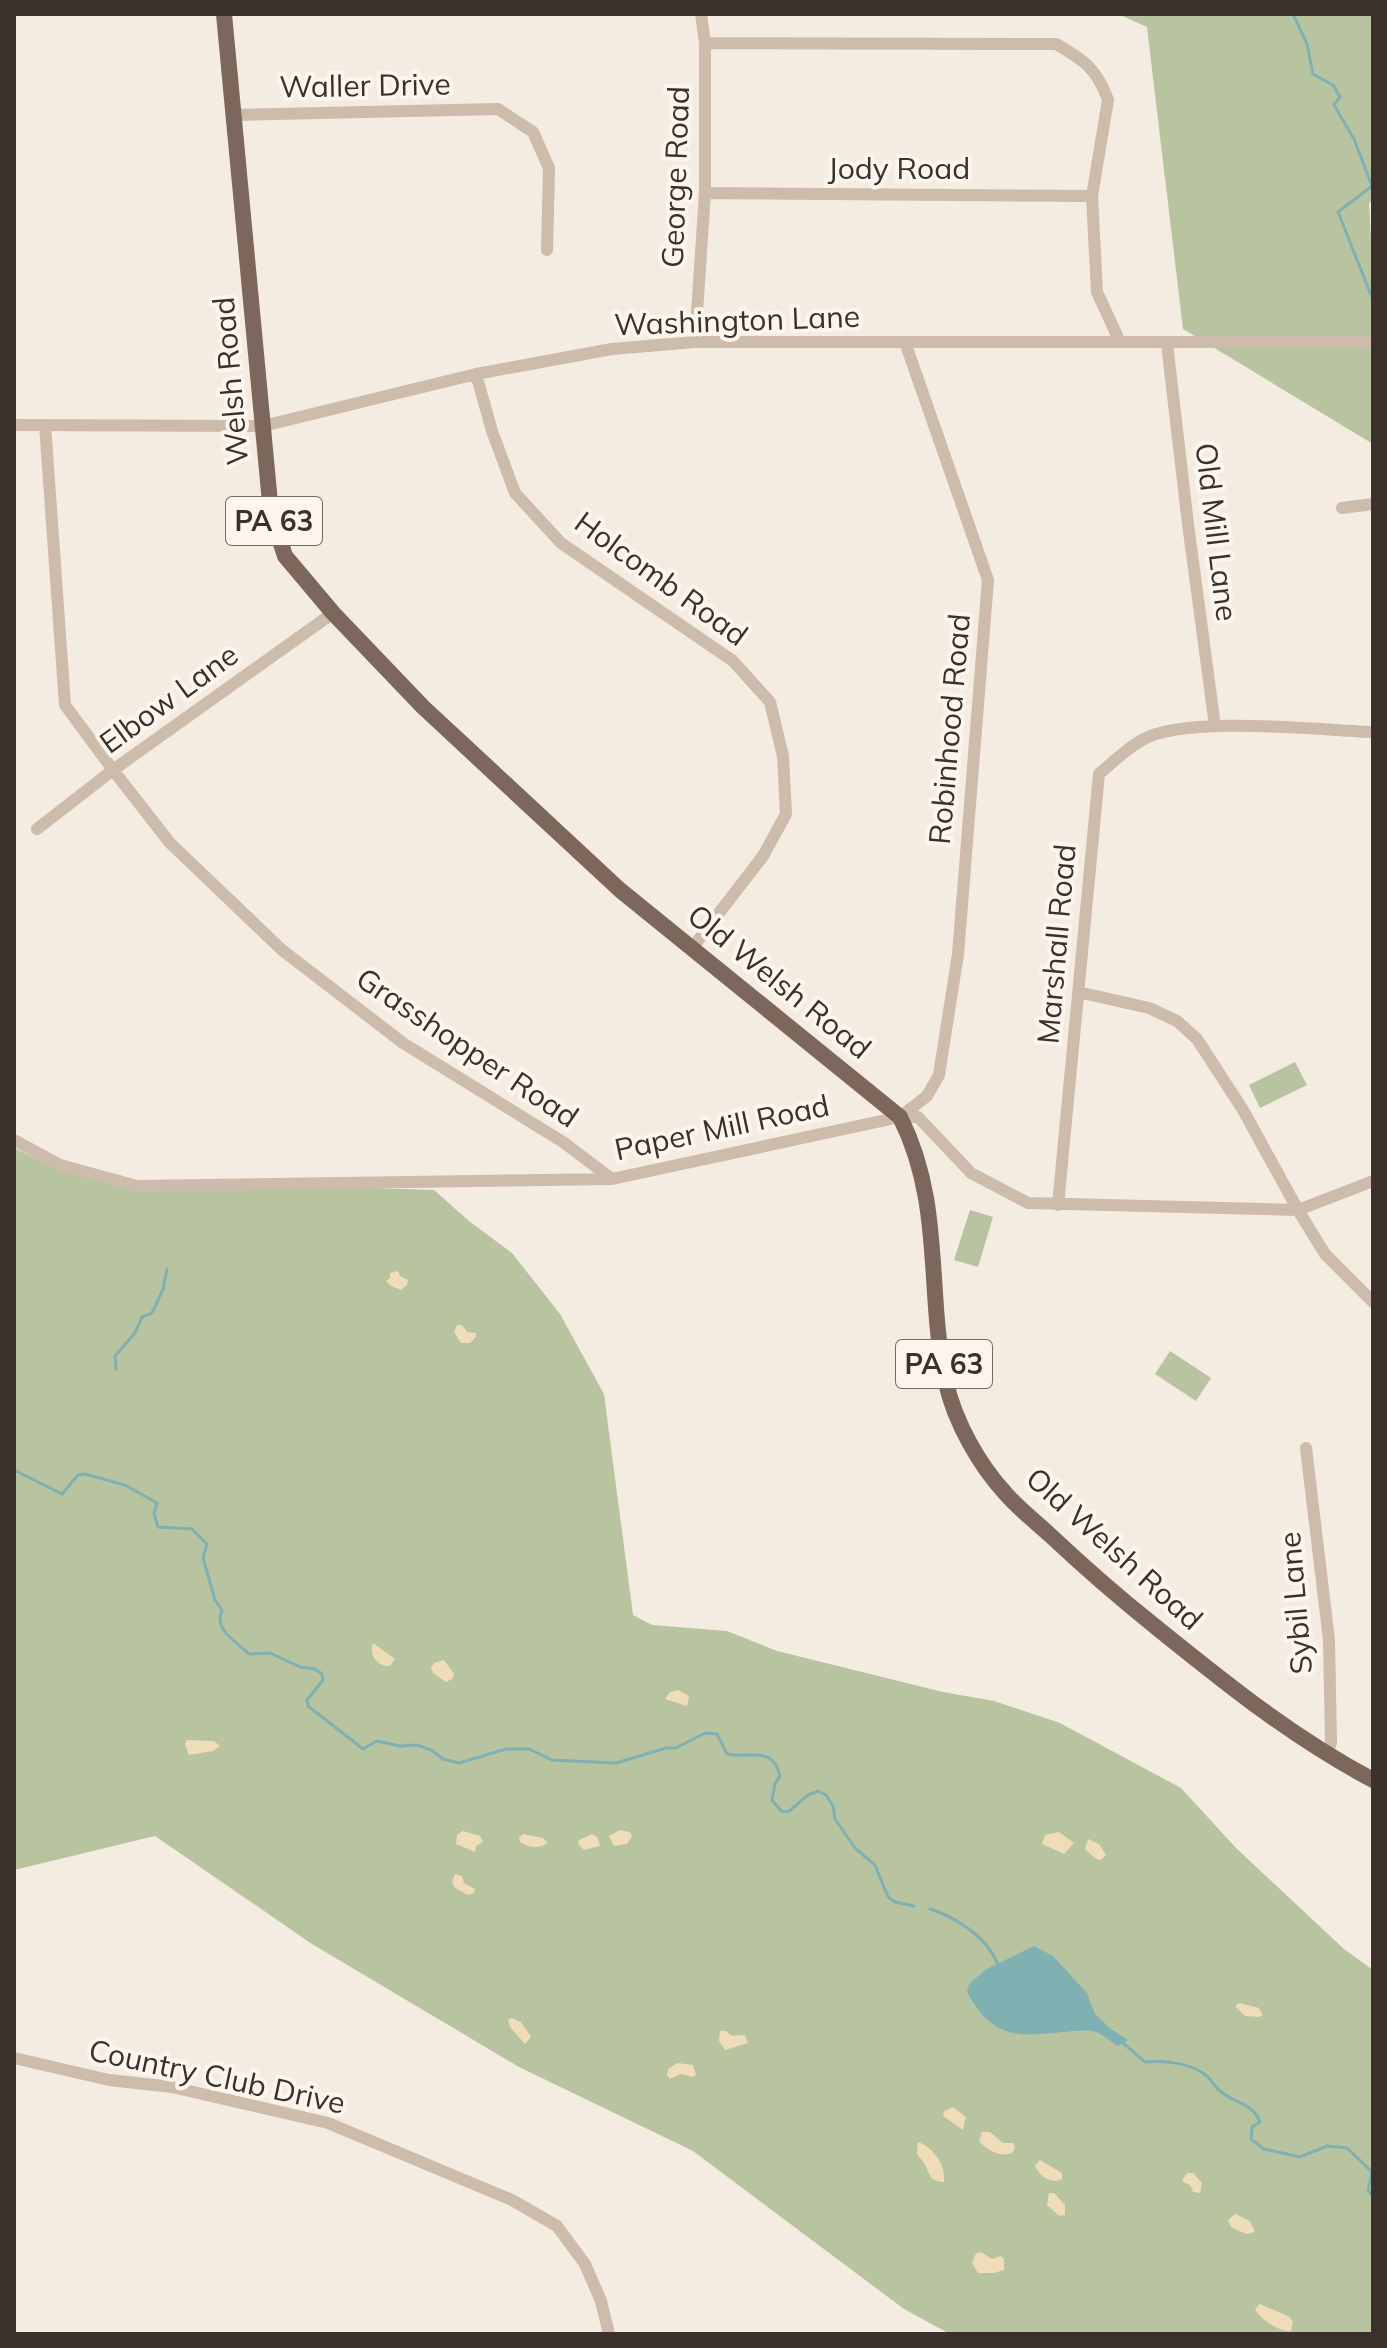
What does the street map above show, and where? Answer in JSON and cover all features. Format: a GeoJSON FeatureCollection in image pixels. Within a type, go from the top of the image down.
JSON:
{"type":"FeatureCollection","features":[{"type":"Feature","properties":{"kind":"main road","name":"Welsh Road"},"geometry":{"type":"LineString","coordinates":[[224,14],[271,513],[285,556],[392,677],[620,890]]}},
{"type":"Feature","properties":{"kind":"main road","name":"Old Welsh Road"},"geometry":{"type":"LineString","coordinates":[[620,890],[900,1117],[914,1144],[922,1172],[934,1248],[936,1308],[946,1385],[968,1440],[1006,1494],[1108,1588],[1259,1710],[1373,1780]]}},
{"type":"Feature","properties":{"kind":"street","name":"George Road"},"geometry":{"type":"LineString","coordinates":[[695,342],[705,193],[705,43],[701,14]]}},
{"type":"Feature","properties":{"kind":"street"},"geometry":{"type":"LineString","coordinates":[[705,43],[1056,44],[1091,67],[1103,85],[1108,100],[1092,196],[1097,292],[1120,342]]}},
{"type":"Feature","properties":{"kind":"street","name":"Waller Drive"},"geometry":{"type":"LineString","coordinates":[[234,115],[498,109],[533,132],[549,168],[547,250]]}},
{"type":"Feature","properties":{"kind":"street","name":"Jody Road"},"geometry":{"type":"LineString","coordinates":[[705,193],[1092,196]]}},
{"type":"Feature","properties":{"kind":"street","name":"Washington Lane"},"geometry":{"type":"LineString","coordinates":[[14,425],[263,426],[476,374],[612,349],[695,342],[1373,342]]}},
{"type":"Feature","properties":{"kind":"street","name":"Robinhood Road"},"geometry":{"type":"LineString","coordinates":[[900,1117],[927,1096],[939,1075],[958,954],[988,580],[905,342]]}},
{"type":"Feature","properties":{"kind":"street","name":"Old Mill Lane"},"geometry":{"type":"LineString","coordinates":[[1167,344],[1215,726]]}},
{"type":"Feature","properties":{"kind":"street","name":"Holcomb Road"},"geometry":{"type":"LineString","coordinates":[[476,374],[492,431],[515,493],[561,543],[733,661],[770,702],[783,756],[786,814],[763,856],[693,947]]}},
{"type":"Feature","properties":{"kind":"street","name":"Grasshopper Road"},"geometry":{"type":"LineString","coordinates":[[45,425],[65,705],[113,770],[170,843],[282,950],[403,1043],[563,1142],[612,1179]]}},
{"type":"Feature","properties":{"kind":"street"},"geometry":{"type":"LineString","coordinates":[[1342,508],[1373,504]]}},
{"type":"Feature","properties":{"kind":"street","name":"Elbow Lane"},"geometry":{"type":"LineString","coordinates":[[37,829],[113,770],[333,613]]}},
{"type":"Feature","properties":{"kind":"street","name":"Marshall Road"},"geometry":{"type":"LineString","coordinates":[[1058,1205],[1099,774],[1144,739],[1173,731],[1215,726],[1373,732]]}},
{"type":"Feature","properties":{"kind":"street"},"geometry":{"type":"LineString","coordinates":[[1078,992],[1149,1008],[1177,1021],[1197,1039],[1243,1110],[1325,1254],[1373,1302]]}},
{"type":"Feature","properties":{"kind":"street"},"geometry":{"type":"LineString","coordinates":[[900,1117],[918,1117],[971,1173],[1028,1203],[1298,1210],[1373,1181]]}},
{"type":"Feature","properties":{"kind":"street","name":"Paper Mill Road"},"geometry":{"type":"LineString","coordinates":[[14,1140],[60,1165],[137,1186],[612,1179],[900,1117]]}},
{"type":"Feature","properties":{"kind":"street","name":"Sybil Lane"},"geometry":{"type":"LineString","coordinates":[[1306,1448],[1329,1640],[1331,1743],[1326,1753]]}},
{"type":"Feature","properties":{"kind":"street","name":"Country Club Drive"},"geometry":{"type":"LineString","coordinates":[[14,2058],[109,2080],[172,2087],[328,2123],[512,2200],[557,2226],[585,2264],[601,2301],[609,2334]]}},
{"type":"Feature","properties":{"kind":"green space"},"geometry":{"type":"Polygon","coordinates":[[[1118,14],[1373,14],[1373,199],[1369,203],[1373,273],[1373,444],[1183,329],[1147,27],[1118,14]]]}},
{"type":"Feature","properties":{"kind":"green space"},"geometry":{"type":"Polygon","coordinates":[[[1295,1062],[1307,1085],[1260,1108],[1249,1085],[1295,1062]]]}},
{"type":"Feature","properties":{"kind":"green space"},"geometry":{"type":"Polygon","coordinates":[[[14,1148],[60,1170],[138,1191],[340,1187],[434,1190],[512,1253],[560,1314],[604,1394],[633,1615],[652,1625],[727,1631],[777,1651],[943,1692],[994,1701],[1060,1723],[1181,1788],[1236,1848],[1344,1949],[1373,1970],[1373,2334],[950,2334],[904,2309],[693,2151],[519,2067],[312,1944],[155,1836],[14,1870],[14,1148]]]}},
{"type":"Feature","properties":{"kind":"green space"},"geometry":{"type":"Polygon","coordinates":[[[970,1210],[993,1217],[978,1267],[954,1260],[970,1210]]]}},
{"type":"Feature","properties":{"kind":"green space"},"geometry":{"type":"Polygon","coordinates":[[[1170,1351],[1211,1378],[1196,1401],[1155,1374],[1170,1351]]]}},
{"type":"Feature","properties":{"kind":"sand"},"geometry":{"type":"Polygon","coordinates":[[[398,1271],[408,1280],[401,1290],[386,1281],[390,1273],[398,1271]]]}},
{"type":"Feature","properties":{"kind":"sand"},"geometry":{"type":"Polygon","coordinates":[[[457,1325],[462,1325],[467,1332],[476,1333],[476,1337],[470,1343],[461,1343],[454,1332],[457,1325]]]}},
{"type":"Feature","properties":{"kind":"sand"},"geometry":{"type":"Polygon","coordinates":[[[373,1643],[395,1659],[390,1666],[381,1665],[375,1659],[373,1643]]]}},
{"type":"Feature","properties":{"kind":"sand"},"geometry":{"type":"Polygon","coordinates":[[[444,1660],[454,1674],[446,1682],[431,1668],[434,1663],[444,1660]]]}},
{"type":"Feature","properties":{"kind":"sand"},"geometry":{"type":"Polygon","coordinates":[[[678,1690],[689,1696],[687,1706],[665,1699],[670,1692],[678,1690]]]}},
{"type":"Feature","properties":{"kind":"sand"},"geometry":{"type":"Polygon","coordinates":[[[187,1740],[214,1741],[220,1746],[213,1751],[189,1755],[185,1744],[187,1740]]]}},
{"type":"Feature","properties":{"kind":"sand"},"geometry":{"type":"Polygon","coordinates":[[[620,1830],[630,1832],[632,1836],[627,1844],[614,1846],[609,1836],[620,1830]]]}},
{"type":"Feature","properties":{"kind":"sand"},"geometry":{"type":"Polygon","coordinates":[[[463,1831],[480,1836],[483,1842],[476,1846],[475,1852],[456,1844],[457,1835],[463,1831]]]}},
{"type":"Feature","properties":{"kind":"sand"},"geometry":{"type":"Polygon","coordinates":[[[1059,1832],[1074,1843],[1064,1854],[1042,1844],[1045,1835],[1059,1832]]]}},
{"type":"Feature","properties":{"kind":"sand"},"geometry":{"type":"Polygon","coordinates":[[[523,1834],[543,1838],[548,1843],[538,1847],[527,1846],[520,1842],[523,1834]]]}},
{"type":"Feature","properties":{"kind":"sand"},"geometry":{"type":"Polygon","coordinates":[[[592,1834],[597,1837],[600,1846],[584,1850],[578,1844],[579,1840],[592,1834]]]}},
{"type":"Feature","properties":{"kind":"sand"},"geometry":{"type":"Polygon","coordinates":[[[1088,1839],[1099,1844],[1106,1855],[1101,1860],[1085,1849],[1088,1839]]]}},
{"type":"Feature","properties":{"kind":"sand"},"geometry":{"type":"Polygon","coordinates":[[[455,1874],[462,1876],[464,1883],[475,1889],[474,1893],[468,1895],[455,1888],[452,1882],[455,1874]]]}},
{"type":"Feature","properties":{"kind":"sand"},"geometry":{"type":"Polygon","coordinates":[[[1239,2003],[1259,2008],[1263,2015],[1245,2016],[1235,2006],[1239,2003]]]}},
{"type":"Feature","properties":{"kind":"sand"},"geometry":{"type":"Polygon","coordinates":[[[512,2018],[521,2022],[531,2037],[525,2044],[510,2027],[508,2020],[512,2018]]]}},
{"type":"Feature","properties":{"kind":"sand"},"geometry":{"type":"Polygon","coordinates":[[[720,2031],[732,2036],[745,2035],[748,2043],[725,2050],[719,2041],[720,2031]]]}},
{"type":"Feature","properties":{"kind":"sand"},"geometry":{"type":"Polygon","coordinates":[[[677,2063],[693,2065],[696,2075],[681,2074],[670,2079],[668,2069],[677,2063]]]}},
{"type":"Feature","properties":{"kind":"sand"},"geometry":{"type":"Polygon","coordinates":[[[953,2107],[966,2117],[963,2130],[943,2116],[944,2111],[953,2107]]]}},
{"type":"Feature","properties":{"kind":"sand"},"geometry":{"type":"Polygon","coordinates":[[[982,2132],[990,2132],[1003,2143],[1013,2143],[1013,2152],[1000,2154],[990,2150],[979,2141],[982,2132]]]}},
{"type":"Feature","properties":{"kind":"sand"},"geometry":{"type":"Polygon","coordinates":[[[918,2142],[929,2148],[937,2158],[943,2169],[944,2182],[931,2176],[917,2154],[918,2142]]]}},
{"type":"Feature","properties":{"kind":"sand"},"geometry":{"type":"Polygon","coordinates":[[[1040,2160],[1062,2173],[1062,2179],[1054,2181],[1043,2176],[1035,2166],[1040,2160]]]}},
{"type":"Feature","properties":{"kind":"sand"},"geometry":{"type":"Polygon","coordinates":[[[1187,2173],[1193,2173],[1202,2183],[1200,2193],[1193,2192],[1190,2185],[1182,2181],[1187,2173]]]}},
{"type":"Feature","properties":{"kind":"sand"},"geometry":{"type":"Polygon","coordinates":[[[1049,2193],[1054,2193],[1065,2205],[1065,2215],[1059,2216],[1047,2205],[1049,2193]]]}},
{"type":"Feature","properties":{"kind":"sand"},"geometry":{"type":"Polygon","coordinates":[[[1235,2214],[1250,2221],[1255,2232],[1246,2234],[1231,2227],[1228,2220],[1235,2214]]]}},
{"type":"Feature","properties":{"kind":"sand"},"geometry":{"type":"Polygon","coordinates":[[[981,2252],[992,2259],[1001,2256],[1004,2270],[978,2273],[972,2263],[976,2253],[981,2252]]]}},
{"type":"Feature","properties":{"kind":"sand"},"geometry":{"type":"Polygon","coordinates":[[[1260,2304],[1290,2317],[1293,2322],[1291,2331],[1277,2328],[1261,2317],[1255,2309],[1260,2304]]]}},
{"type":"Feature","properties":{"kind":"water"},"geometry":{"type":"Polygon","coordinates":[[[1034,1946],[1053,1956],[1087,1993],[1095,2014],[1128,2040],[1118,2046],[1099,2033],[1088,2031],[1019,2034],[996,2027],[986,2019],[967,1992],[969,1984],[985,1970],[1034,1946]]]}},
{"type":"Feature","properties":{"kind":"waterway"},"geometry":{"type":"LineString","coordinates":[[1293,14],[1307,44],[1313,74],[1333,85],[1340,97],[1334,105],[1354,139],[1372,186],[1338,212],[1373,300]]}},
{"type":"Feature","properties":{"kind":"waterway"},"geometry":{"type":"LineString","coordinates":[[116,1369],[115,1356],[135,1333],[142,1317],[152,1313],[163,1289],[167,1269]]}},
{"type":"Feature","properties":{"kind":"waterway"},"geometry":{"type":"LineString","coordinates":[[14,1470],[62,1494],[78,1475],[85,1474],[125,1485],[157,1503],[154,1514],[158,1527],[192,1529],[207,1544],[203,1558],[215,1600],[222,1610],[223,1630],[249,1654],[270,1653],[322,1674],[323,1680],[307,1700],[308,1706],[363,1749],[377,1741],[400,1746],[417,1745],[443,1759],[459,1763],[506,1749],[529,1749],[552,1760],[616,1763],[666,1748],[676,1748],[705,1733],[717,1734],[727,1754],[760,1755],[777,1766],[780,1776],[772,1800],[781,1811],[788,1812],[808,1795],[818,1791],[826,1795],[833,1806],[835,1819],[855,1848],[875,1865],[888,1897],[895,1902],[914,1906]]}},
{"type":"Feature","properties":{"kind":"waterway"},"geometry":{"type":"LineString","coordinates":[[930,1909],[969,1929],[986,1945],[997,1963]]}},
{"type":"Feature","properties":{"kind":"waterway"},"geometry":{"type":"LineString","coordinates":[[1123,2043],[1145,2062],[1178,2063],[1207,2076],[1220,2091],[1248,2107],[1257,2116],[1260,2122],[1252,2127],[1251,2139],[1264,2149],[1300,2157],[1327,2146],[1347,2148],[1372,2172],[1368,2190],[1373,2197]]}}]}
